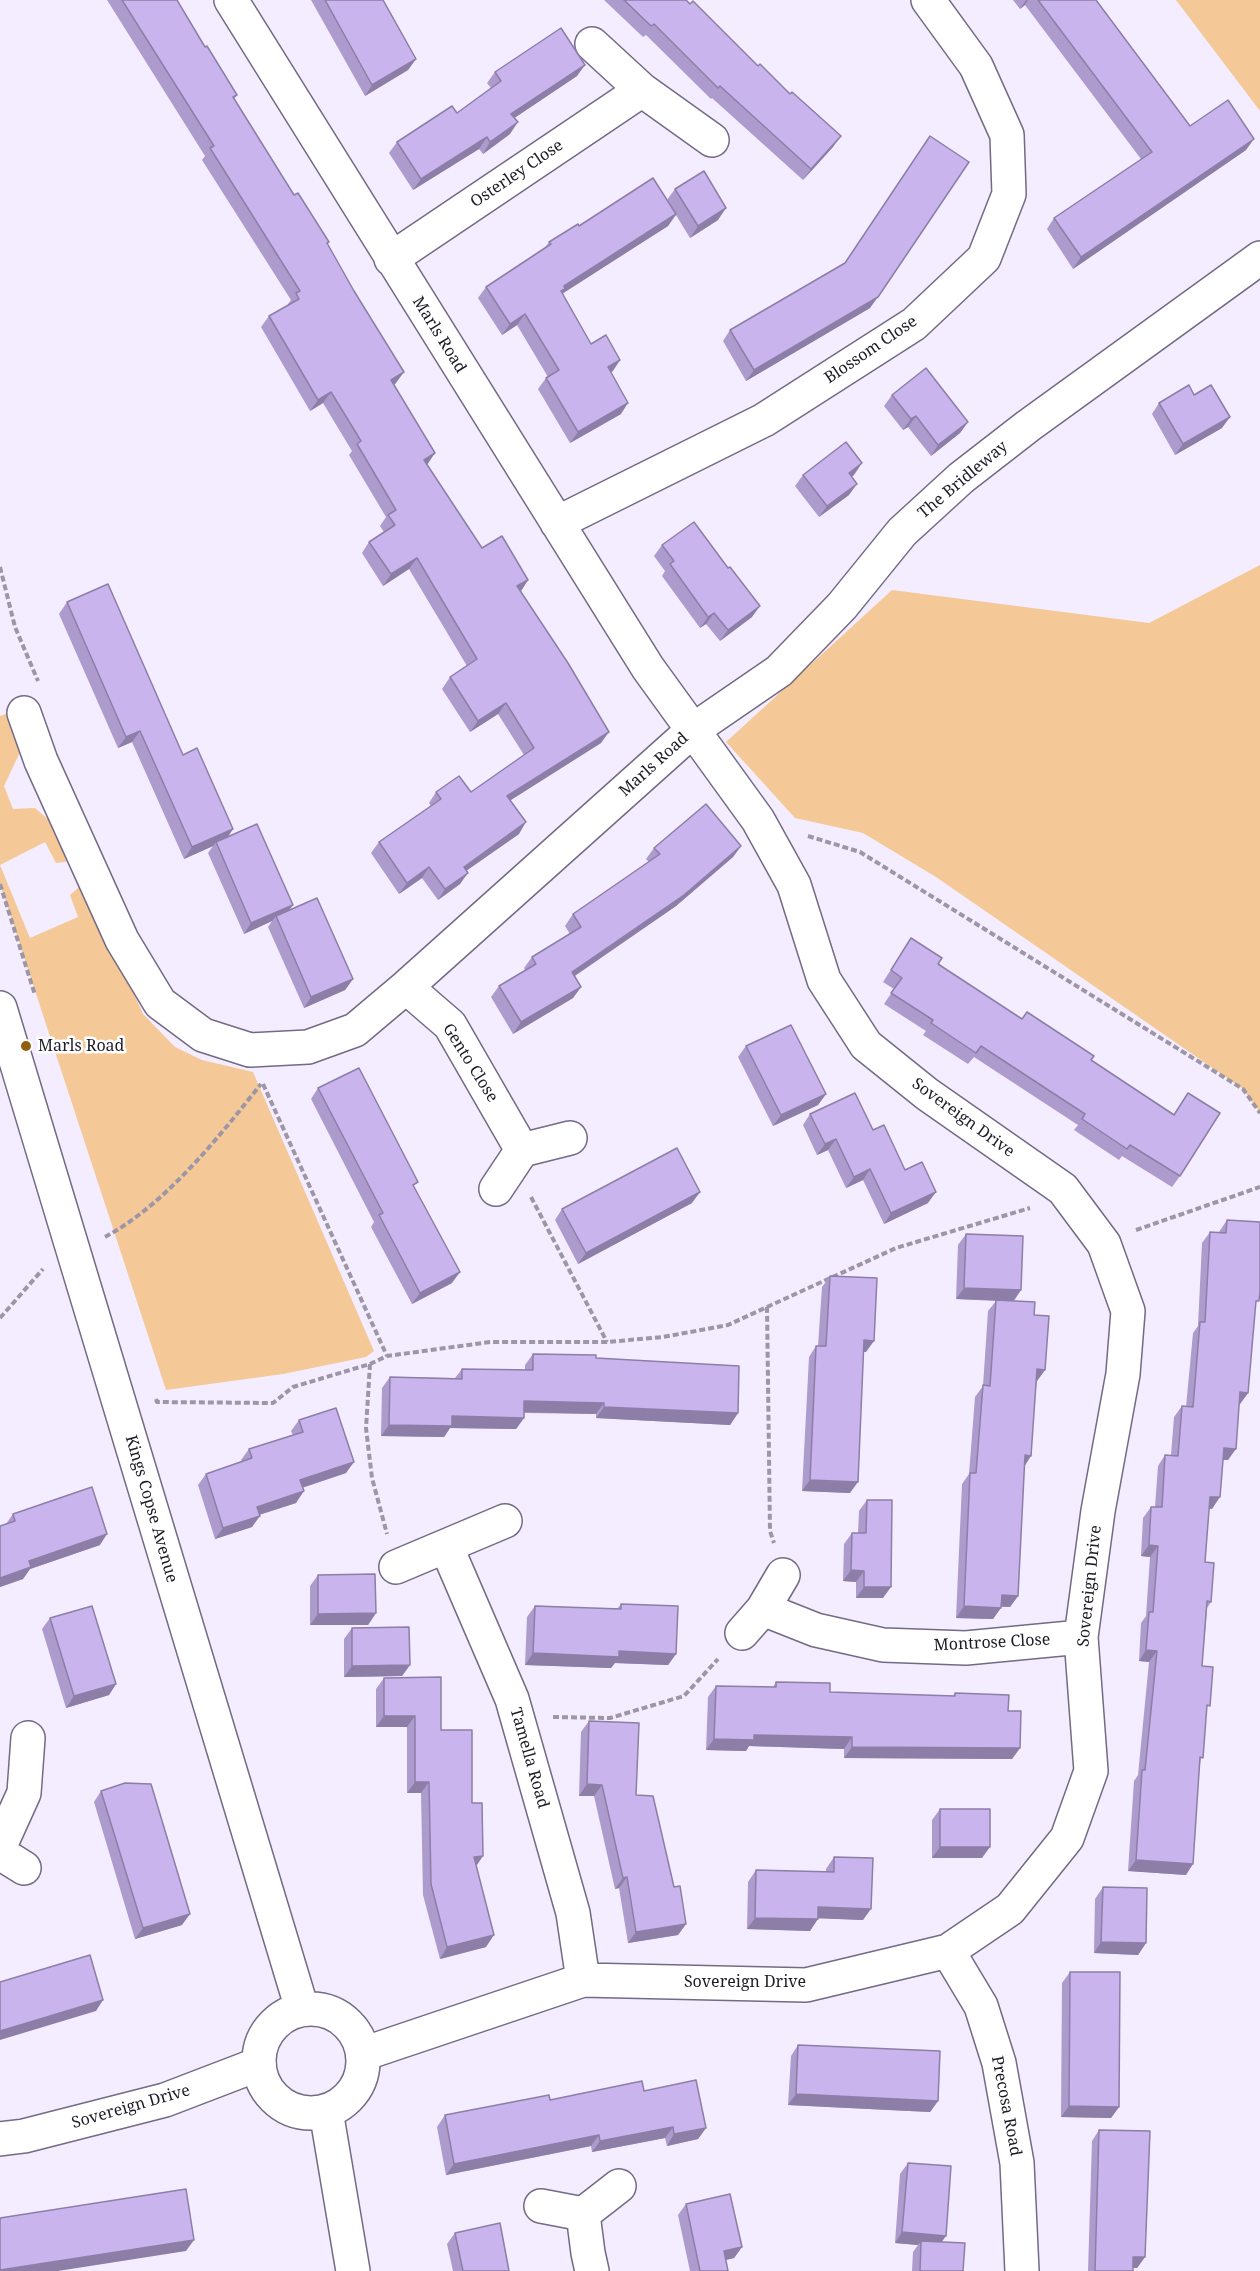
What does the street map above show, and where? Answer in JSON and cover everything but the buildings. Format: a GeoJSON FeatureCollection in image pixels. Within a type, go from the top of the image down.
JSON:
{"type":"FeatureCollection","features":[{"type":"Feature","properties":{"kind":"street","name":"Marls Road"},"geometry":{"type":"LineString","coordinates":[[24,713],[29,767],[122,940],[160,1003],[203,1035],[250,1050],[308,1047],[354,1030],[406,987],[693,730],[648,668],[231,0]]}},
{"type":"Feature","properties":{"kind":"street","name":"Blossom Close"},"geometry":{"type":"LineString","coordinates":[[557,523],[765,420],[914,324],[984,258],[1009,194],[1007,135],[976,66],[928,0]]}},
{"type":"Feature","properties":{"kind":"street"},"geometry":{"type":"LineString","coordinates":[[592,44],[642,90],[712,140]]}},
{"type":"Feature","properties":{"kind":"street","name":"Osterley Close"},"geometry":{"type":"LineString","coordinates":[[391,259],[642,90]]}},
{"type":"Feature","properties":{"kind":"street","name":"The Bridleway"},"geometry":{"type":"LineString","coordinates":[[693,730],[779,671],[842,606],[903,532],[961,478],[1028,426],[1260,258]]}},
{"type":"Feature","properties":{"kind":"street","name":"Sovereign Drive"},"geometry":{"type":"LineString","coordinates":[[363,2054],[583,1980],[806,1985],[948,1951],[1010,1909],[1067,1838],[1091,1771],[1081,1637],[1098,1511],[1123,1374],[1128,1311],[1101,1242],[1063,1189],[927,1094],[866,1045],[824,980],[794,885],[758,820],[693,730]]}},
{"type":"Feature","properties":{"kind":"street","name":"Gento Close"},"geometry":{"type":"LineString","coordinates":[[406,987],[450,1025],[510,1168]]}},
{"type":"Feature","properties":{"kind":"street","name":"Kings Copse Avenue"},"geometry":{"type":"LineString","coordinates":[[0,1008],[75,1250],[206,1695],[302,2009]]}},
{"type":"Feature","properties":{"kind":"street"},"geometry":{"type":"LineString","coordinates":[[510,1168],[570,1137]]}},
{"type":"Feature","properties":{"kind":"street"},"geometry":{"type":"LineString","coordinates":[[396,1567],[505,1521]]}},
{"type":"Feature","properties":{"kind":"street","name":"Tamella Road"},"geometry":{"type":"LineString","coordinates":[[446,1546],[512,1700],[573,1912],[583,1980]]}},
{"type":"Feature","properties":{"kind":"street"},"geometry":{"type":"LineString","coordinates":[[742,1633],[763,1609],[783,1575]]}},
{"type":"Feature","properties":{"kind":"street","name":"Montrose Close"},"geometry":{"type":"LineString","coordinates":[[763,1609],[816,1630],[883,1645],[966,1648],[1081,1637]]}},
{"type":"Feature","properties":{"kind":"street"},"geometry":{"type":"LineString","coordinates":[[0,1846],[24,1793],[28,1738]]}},
{"type":"Feature","properties":{"kind":"street","name":"Precosa Road"},"geometry":{"type":"LineString","coordinates":[[948,1951],[981,2006],[999,2063],[1017,2163],[1022,2271]]}},
{"type":"Feature","properties":{"kind":"street"},"geometry":{"type":"LineString","coordinates":[[302,2009],[327,2012],[348,2024],[358,2038],[363,2054],[362,2072],[355,2089],[342,2103],[326,2111],[307,2113],[289,2109],[274,2098],[263,2082],[259,2064],[260,2049],[270,2029],[288,2014],[302,2009]]}},
{"type":"Feature","properties":{"kind":"street","name":"Sovereign Drive"},"geometry":{"type":"LineString","coordinates":[[0,2139],[24,2136],[165,2100],[259,2064]]}},
{"type":"Feature","properties":{"kind":"street"},"geometry":{"type":"LineString","coordinates":[[326,2111],[353,2271]]}},
{"type":"Feature","properties":{"kind":"street"},"geometry":{"type":"LineString","coordinates":[[541,2206],[583,2214],[619,2186]]}},
{"type":"Feature","properties":{"kind":"street"},"geometry":{"type":"LineString","coordinates":[[583,2214],[592,2271]]}},
{"type":"Feature","properties":{"kind":"path"},"geometry":{"type":"LineString","coordinates":[[0,567],[15,627],[43,691],[24,713]]}},
{"type":"Feature","properties":{"kind":"path"},"geometry":{"type":"LineString","coordinates":[[758,820],[860,852],[1243,1089],[1260,1113]]}},
{"type":"Feature","properties":{"kind":"path"},"geometry":{"type":"LineString","coordinates":[[0,1318],[52,1259],[107,1236],[153,1203],[238,1112],[262,1082],[387,1356]]}},
{"type":"Feature","properties":{"kind":"path"},"geometry":{"type":"LineString","coordinates":[[510,1168],[607,1342]]}},
{"type":"Feature","properties":{"kind":"path"},"geometry":{"type":"LineString","coordinates":[[1101,1242],[1260,1187]]}},
{"type":"Feature","properties":{"kind":"path"},"geometry":{"type":"LineString","coordinates":[[154,1391],[157,1402],[273,1403],[294,1387],[370,1364],[387,1356],[490,1342],[607,1342],[663,1337],[728,1325],[896,1248],[1068,1197]]}},
{"type":"Feature","properties":{"kind":"path"},"geometry":{"type":"LineString","coordinates":[[107,1236],[110,1247]]}},
{"type":"Feature","properties":{"kind":"path"},"geometry":{"type":"LineString","coordinates":[[767,1307],[770,1531],[783,1575]]}},
{"type":"Feature","properties":{"kind":"path"},"geometry":{"type":"LineString","coordinates":[[370,1364],[366,1428],[372,1478],[396,1567]]}},
{"type":"Feature","properties":{"kind":"path"},"geometry":{"type":"LineString","coordinates":[[517,1717],[610,1718],[684,1696],[742,1633]]}},
{"type":"Feature","properties":{"kind":"shaded area"},"geometry":{"type":"Polygon","coordinates":[[[1176,0],[1260,0],[1260,111],[1176,0]]]}},
{"type":"Feature","properties":{"kind":"shaded area"},"geometry":{"type":"Polygon","coordinates":[[[1260,565],[1260,1113],[1243,1089],[936,877],[863,833],[795,818],[726,742],[892,590],[1149,623],[1260,565]]]}},
{"type":"Feature","properties":{"kind":"shaded area"},"geometry":{"type":"Polygon","coordinates":[[[6,714],[22,748],[4,786],[13,809],[35,808],[57,827],[70,857],[65,862],[56,863],[45,842],[0,865],[0,716],[6,714]]]}},
{"type":"Feature","properties":{"kind":"shaded area"},"geometry":{"type":"Polygon","coordinates":[[[0,865],[30,938],[78,917],[70,895],[78,888],[88,891],[143,1014],[175,1047],[202,1060],[253,1072],[374,1351],[366,1357],[283,1374],[166,1390],[0,884],[0,865]]]}},
{"type":"Feature","properties":{"kind":"place","name":"Marls Road"},"geometry":{"type":"Point","coordinates":[26,1046]}}]}
